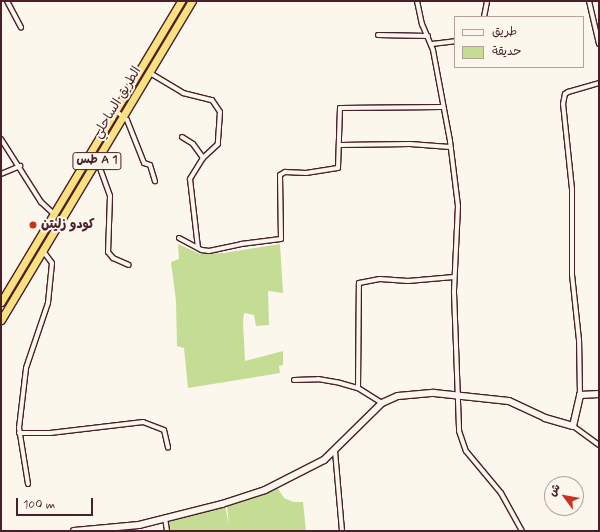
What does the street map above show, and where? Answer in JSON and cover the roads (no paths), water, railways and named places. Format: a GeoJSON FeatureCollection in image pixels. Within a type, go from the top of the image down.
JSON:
{"type":"FeatureCollection","features":[{"type":"Feature","properties":{"kind":"highway","name":"الطريق الساحلي"},"geometry":{"type":"LineString","coordinates":[[1,302],[181,1]]}},
{"type":"Feature","properties":{"kind":"highway","name":"الطريق الساحلي"},"geometry":{"type":"LineString","coordinates":[[1,320],[89,172],[125,117],[192,1]]}},
{"type":"Feature","properties":{"kind":"highway"},"geometry":{"type":"LineString","coordinates":[[82,167],[89,172]]}},
{"type":"Feature","properties":{"kind":"street"},"geometry":{"type":"LineString","coordinates":[[7,1],[22,27]]}},
{"type":"Feature","properties":{"kind":"street"},"geometry":{"type":"LineString","coordinates":[[417,1],[432,44],[450,147],[458,206],[454,277],[461,441],[501,493],[522,531]]}},
{"type":"Feature","properties":{"kind":"street"},"geometry":{"type":"LineString","coordinates":[[484,16],[487,1]]}},
{"type":"Feature","properties":{"kind":"street"},"geometry":{"type":"LineString","coordinates":[[589,1],[599,44]]}},
{"type":"Feature","properties":{"kind":"street"},"geometry":{"type":"LineString","coordinates":[[378,35],[428,36]]}},
{"type":"Feature","properties":{"kind":"street"},"geometry":{"type":"LineString","coordinates":[[432,44],[454,41]]}},
{"type":"Feature","properties":{"kind":"street"},"geometry":{"type":"LineString","coordinates":[[150,73],[183,93],[212,100],[217,105],[221,122],[218,144],[203,158],[194,170],[190,184],[198,248]]}},
{"type":"Feature","properties":{"kind":"street"},"geometry":{"type":"LineString","coordinates":[[573,426],[580,395],[579,340],[572,260],[572,189],[563,97],[568,92],[599,83]]}},
{"type":"Feature","properties":{"kind":"street"},"geometry":{"type":"LineString","coordinates":[[179,238],[198,248],[209,251],[241,244],[281,239],[280,175],[285,172],[306,173],[338,168],[340,145],[340,108],[442,107]]}},
{"type":"Feature","properties":{"kind":"street"},"geometry":{"type":"LineString","coordinates":[[116,111],[125,117],[144,162],[150,166],[154,181]]}},
{"type":"Feature","properties":{"kind":"street"},"geometry":{"type":"LineString","coordinates":[[182,137],[193,144],[203,158]]}},
{"type":"Feature","properties":{"kind":"street"},"geometry":{"type":"LineString","coordinates":[[1,139],[20,166],[41,202],[54,214]]}},
{"type":"Feature","properties":{"kind":"street"},"geometry":{"type":"LineString","coordinates":[[340,145],[388,143],[450,147]]}},
{"type":"Feature","properties":{"kind":"street"},"geometry":{"type":"LineString","coordinates":[[97,160],[110,196],[108,252],[113,258],[129,265]]}},
{"type":"Feature","properties":{"kind":"street"},"geometry":{"type":"LineString","coordinates":[[1,174],[20,166]]}},
{"type":"Feature","properties":{"kind":"street"},"geometry":{"type":"LineString","coordinates":[[28,484],[19,433],[26,368],[48,303],[52,264],[43,251]]}},
{"type":"Feature","properties":{"kind":"street"},"geometry":{"type":"LineString","coordinates":[[358,388],[359,283],[380,280],[408,281],[454,277]]}},
{"type":"Feature","properties":{"kind":"street"},"geometry":{"type":"LineString","coordinates":[[294,380],[318,379],[358,388],[382,403]]}},
{"type":"Feature","properties":{"kind":"street"},"geometry":{"type":"LineString","coordinates":[[74,531],[139,525],[250,496],[308,469],[335,450],[382,403],[407,394],[434,393],[509,401],[545,418],[573,426],[599,445]]}},
{"type":"Feature","properties":{"kind":"street"},"geometry":{"type":"LineString","coordinates":[[580,395],[599,394]]}},
{"type":"Feature","properties":{"kind":"street"},"geometry":{"type":"LineString","coordinates":[[19,433],[50,433],[142,422],[164,430],[168,448]]}},
{"type":"Feature","properties":{"kind":"street"},"geometry":{"type":"LineString","coordinates":[[335,450],[342,531]]}},
{"type":"Feature","properties":{"kind":"street"},"geometry":{"type":"LineString","coordinates":[[165,517],[167,531]]}},
{"type":"Feature","properties":{"kind":"place","name":"كودو زليتن"},"geometry":{"type":"Point","coordinates":[33,225]}}]}
